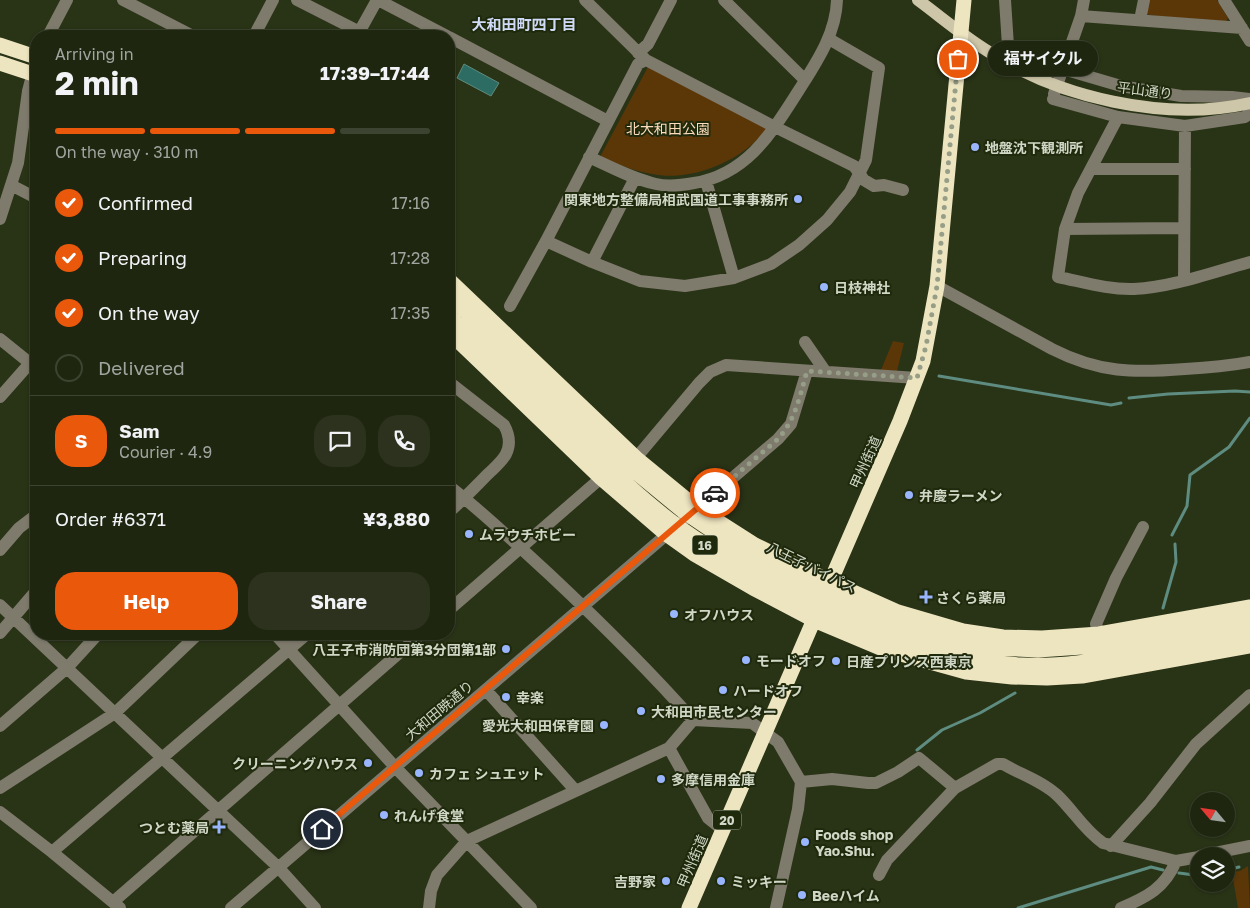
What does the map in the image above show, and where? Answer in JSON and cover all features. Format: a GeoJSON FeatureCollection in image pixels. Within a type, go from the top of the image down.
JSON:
{"type":"FeatureCollection","features":[{"type":"Feature","properties":{"kind":"highway","name":"甲州街道"},"geometry":{"type":"LineString","coordinates":[[689,908],[831,582],[917,378],[926,346],[937,286],[964,0]]}},
{"type":"Feature","properties":{"kind":"highway"},"geometry":{"type":"LineString","coordinates":[[0,44],[30,55]]}},
{"type":"Feature","properties":{"kind":"highway"},"geometry":{"type":"LineString","coordinates":[[0,63],[30,69]]}},
{"type":"Feature","properties":{"kind":"highway","name":"16"},"geometry":{"type":"LineString","coordinates":[[455,286],[636,458],[697,508],[755,545],[831,582],[904,614],[963,631],[1024,638],[1061,638],[1099,634],[1250,607]]}},
{"type":"Feature","properties":{"kind":"highway","name":"16"},"geometry":{"type":"LineString","coordinates":[[455,302],[504,358],[627,485],[668,519],[706,546],[752,573],[853,622],[902,642],[957,649],[1006,664],[1066,664],[1102,660],[1250,635]]}},
{"type":"Feature","properties":{"kind":"highway","name":"16"},"geometry":{"type":"LineString","coordinates":[[455,321],[504,358]]}},
{"type":"Feature","properties":{"kind":"highway","name":"16"},"geometry":{"type":"LineString","coordinates":[[455,338],[601,478],[666,534],[727,574],[814,620],[883,649],[966,672],[1012,677],[1047,678],[1082,676],[1250,646]]}},
{"type":"Feature","properties":{"kind":"highway","name":"16"},"geometry":{"type":"LineString","coordinates":[[957,649],[987,647],[1021,650],[1072,649],[1250,620]]}},
{"type":"Feature","properties":{"kind":"main road","name":"平山通り"},"geometry":{"type":"LineString","coordinates":[[918,0],[987,51],[1039,78],[1106,100],[1137,106],[1179,109],[1208,109],[1250,101]]}},
{"type":"Feature","properties":{"kind":"street"},"geometry":{"type":"LineString","coordinates":[[51,30],[67,0]]}},
{"type":"Feature","properties":{"kind":"street"},"geometry":{"type":"LineString","coordinates":[[123,0],[181,30]]}},
{"type":"Feature","properties":{"kind":"street"},"geometry":{"type":"LineString","coordinates":[[257,30],[273,0]]}},
{"type":"Feature","properties":{"kind":"street"},"geometry":{"type":"LineString","coordinates":[[297,0],[351,30]]}},
{"type":"Feature","properties":{"kind":"street"},"geometry":{"type":"LineString","coordinates":[[360,30],[377,0],[435,30]]}},
{"type":"Feature","properties":{"kind":"street"},"geometry":{"type":"LineString","coordinates":[[586,0],[642,56],[775,127],[854,166],[864,180],[874,186],[884,185],[903,190]]}},
{"type":"Feature","properties":{"kind":"street"},"geometry":{"type":"LineString","coordinates":[[510,306],[546,241],[671,0]]}},
{"type":"Feature","properties":{"kind":"street"},"geometry":{"type":"LineString","coordinates":[[724,0],[805,80]]}},
{"type":"Feature","properties":{"kind":"street"},"geometry":{"type":"LineString","coordinates":[[590,157],[635,178],[659,185],[682,185],[706,181],[738,166],[754,153],[775,127],[805,80],[829,39],[837,0]]}},
{"type":"Feature","properties":{"kind":"street"},"geometry":{"type":"LineString","coordinates":[[1005,0],[1008,46],[1061,73],[1121,86],[1173,94],[1250,101]]}},
{"type":"Feature","properties":{"kind":"street"},"geometry":{"type":"LineString","coordinates":[[1084,0],[1081,16],[1054,97],[1118,117],[1185,126],[1244,118],[1250,112]]}},
{"type":"Feature","properties":{"kind":"street"},"geometry":{"type":"LineString","coordinates":[[1140,20],[1144,0]]}},
{"type":"Feature","properties":{"kind":"street"},"geometry":{"type":"LineString","coordinates":[[1224,0],[1250,41]]}},
{"type":"Feature","properties":{"kind":"street"},"geometry":{"type":"LineString","coordinates":[[1081,16],[1242,28]]}},
{"type":"Feature","properties":{"kind":"street"},"geometry":{"type":"LineString","coordinates":[[546,241],[640,281],[685,286],[734,278],[770,264],[799,246],[827,220],[850,192],[866,160],[879,68],[829,39]]}},
{"type":"Feature","properties":{"kind":"street"},"geometry":{"type":"LineString","coordinates":[[455,41],[608,121]]}},
{"type":"Feature","properties":{"kind":"street"},"geometry":{"type":"LineString","coordinates":[[0,219],[18,163],[30,85]]}},
{"type":"Feature","properties":{"kind":"street"},"geometry":{"type":"LineString","coordinates":[[1118,117],[1078,193],[1065,229],[1058,277],[1112,288],[1134,289],[1184,280],[1250,262]]}},
{"type":"Feature","properties":{"kind":"street"},"geometry":{"type":"LineString","coordinates":[[1184,280],[1185,126]]}},
{"type":"Feature","properties":{"kind":"street"},"geometry":{"type":"LineString","coordinates":[[1091,169],[1185,169]]}},
{"type":"Feature","properties":{"kind":"street"},"geometry":{"type":"LineString","coordinates":[[592,262],[635,178]]}},
{"type":"Feature","properties":{"kind":"street"},"geometry":{"type":"LineString","coordinates":[[706,181],[734,278]]}},
{"type":"Feature","properties":{"kind":"street"},"geometry":{"type":"LineString","coordinates":[[11,185],[30,195]]}},
{"type":"Feature","properties":{"kind":"street"},"geometry":{"type":"LineString","coordinates":[[1065,229],[1184,228]]}},
{"type":"Feature","properties":{"kind":"street"},"geometry":{"type":"LineString","coordinates":[[937,286],[1069,358],[1090,365],[1111,370],[1153,372],[1219,367],[1250,362]]}},
{"type":"Feature","properties":{"kind":"street"},"geometry":{"type":"LineString","coordinates":[[0,339],[30,363]]}},
{"type":"Feature","properties":{"kind":"street"},"geometry":{"type":"LineString","coordinates":[[804,342],[825,371]]}},
{"type":"Feature","properties":{"kind":"street"},"geometry":{"type":"LineString","coordinates":[[636,458],[699,383],[710,372],[719,368],[733,365],[917,378]]}},
{"type":"Feature","properties":{"kind":"street"},"geometry":{"type":"LineString","coordinates":[[0,397],[30,368]]}},
{"type":"Feature","properties":{"kind":"street","name":"大和田暁通り"},"geometry":{"type":"LineString","coordinates":[[232,908],[278,866],[778,439],[786,431],[795,412],[807,371]]}},
{"type":"Feature","properties":{"kind":"street"},"geometry":{"type":"LineString","coordinates":[[455,387],[504,425],[508,433],[509,442],[507,453],[455,507]]}},
{"type":"Feature","properties":{"kind":"street"},"geometry":{"type":"LineString","coordinates":[[455,605],[601,478]]}},
{"type":"Feature","properties":{"kind":"street"},"geometry":{"type":"LineString","coordinates":[[455,491],[583,606],[672,696],[693,720],[752,723],[778,742],[801,782],[798,809],[776,908]]}},
{"type":"Feature","properties":{"kind":"street"},"geometry":{"type":"LineString","coordinates":[[0,550],[19,528],[30,520]]}},
{"type":"Feature","properties":{"kind":"street"},"geometry":{"type":"LineString","coordinates":[[1099,634],[1096,624],[1116,578],[1143,527]]}},
{"type":"Feature","properties":{"kind":"street"},"geometry":{"type":"LineString","coordinates":[[0,633],[30,598]]}},
{"type":"Feature","properties":{"kind":"street"},"geometry":{"type":"LineString","coordinates":[[0,605],[30,633]]}},
{"type":"Feature","properties":{"kind":"street"},"geometry":{"type":"LineString","coordinates":[[37,640],[278,866],[315,908]]}},
{"type":"Feature","properties":{"kind":"street"},"geometry":{"type":"LineString","coordinates":[[0,726],[67,668],[93,640]]}},
{"type":"Feature","properties":{"kind":"street"},"geometry":{"type":"LineString","coordinates":[[0,788],[115,713],[192,640]]}},
{"type":"Feature","properties":{"kind":"street"},"geometry":{"type":"LineString","coordinates":[[280,640],[395,767],[531,908]]}},
{"type":"Feature","properties":{"kind":"street"},"geometry":{"type":"LineString","coordinates":[[52,852],[300,640]]}},
{"type":"Feature","properties":{"kind":"street"},"geometry":{"type":"LineString","coordinates":[[0,812],[116,905],[218,810],[414,640]]}},
{"type":"Feature","properties":{"kind":"street"},"geometry":{"type":"LineString","coordinates":[[486,690],[575,790]]}},
{"type":"Feature","properties":{"kind":"street"},"geometry":{"type":"LineString","coordinates":[[1111,846],[1150,803],[1196,744],[1250,695]]}},
{"type":"Feature","properties":{"kind":"street"},"geometry":{"type":"LineString","coordinates":[[429,908],[431,891],[437,875],[467,841],[669,748],[693,720]]}},
{"type":"Feature","properties":{"kind":"street"},"geometry":{"type":"LineString","coordinates":[[669,748],[708,818],[723,830]]}},
{"type":"Feature","properties":{"kind":"street"},"geometry":{"type":"LineString","coordinates":[[801,782],[832,779],[876,783],[898,772],[919,758],[956,788]]}},
{"type":"Feature","properties":{"kind":"street"},"geometry":{"type":"LineString","coordinates":[[879,875],[888,860],[956,788],[997,764],[1003,764],[1046,787],[1057,795],[1094,837],[1111,846],[1176,860],[1190,858]]}},
{"type":"Feature","properties":{"kind":"street"},"geometry":{"type":"LineString","coordinates":[[1235,849],[1250,846]]}},
{"type":"Feature","properties":{"kind":"street"},"geometry":{"type":"LineString","coordinates":[[1121,908],[1142,899],[1162,884],[1170,874],[1176,860]]}},
{"type":"Feature","properties":{"kind":"green space"},"geometry":{"type":"Polygon","coordinates":[[[1148,0],[1217,0],[1228,18],[1225,23],[1149,15],[1146,12],[1148,0]]]}},
{"type":"Feature","properties":{"kind":"green space","name":"北大和田公園"},"geometry":{"type":"Polygon","coordinates":[[[649,65],[769,127],[753,144],[740,154],[716,166],[690,174],[664,176],[652,174],[619,165],[600,157],[649,65]]]}},
{"type":"Feature","properties":{"kind":"green space"},"geometry":{"type":"Polygon","coordinates":[[[893,341],[904,343],[897,371],[881,370],[893,341]]]}},
{"type":"Feature","properties":{"kind":"green space"},"geometry":{"type":"Polygon","coordinates":[[[1248,866],[1250,908],[1238,908],[1235,890],[1235,872],[1248,866]]]}},
{"type":"Feature","properties":{"kind":"water"},"geometry":{"type":"Polygon","coordinates":[[[464,64],[499,83],[491,96],[457,78],[464,64]]]}},
{"type":"Feature","properties":{"kind":"waterway"},"geometry":{"type":"LineString","coordinates":[[939,376],[1111,405],[1121,403]]}},
{"type":"Feature","properties":{"kind":"waterway"},"geometry":{"type":"LineString","coordinates":[[1129,398],[1168,394],[1250,392]]}},
{"type":"Feature","properties":{"kind":"waterway"},"geometry":{"type":"LineString","coordinates":[[1172,535],[1187,506],[1190,475],[1229,447],[1250,418]]}},
{"type":"Feature","properties":{"kind":"waterway"},"geometry":{"type":"LineString","coordinates":[[1163,608],[1176,562],[1175,544]]}},
{"type":"Feature","properties":{"kind":"waterway"},"geometry":{"type":"LineString","coordinates":[[917,750],[942,730],[980,713],[1015,693]]}},
{"type":"Feature","properties":{"kind":"waterway"},"geometry":{"type":"LineString","coordinates":[[1018,908],[1151,867],[1163,870]]}},
{"type":"Feature","properties":{"kind":"waterway"},"geometry":{"type":"LineString","coordinates":[[1235,868],[1239,867]]}},
{"type":"Feature","properties":{"kind":"waterway"},"geometry":{"type":"LineString","coordinates":[[1179,873],[1190,874]]}},
{"type":"Feature","properties":{"kind":"way so far"},"geometry":{"type":"LineString","coordinates":[[715,493],[786,431],[795,412],[807,371],[917,378],[923,361],[937,286],[958,59]]}},
{"type":"Feature","properties":{"kind":"place","name":"福サイクル"},"geometry":{"type":"Point","coordinates":[958,59]}},
{"type":"Feature","properties":{"kind":"place","name":"地盤沈下観測所"},"geometry":{"type":"Point","coordinates":[975,147]}},
{"type":"Feature","properties":{"kind":"place","name":"関東地方整備局相武国道工事事務所"},"geometry":{"type":"Point","coordinates":[798,199]}},
{"type":"Feature","properties":{"kind":"place","name":"日枝神社"},"geometry":{"type":"Point","coordinates":[824,287]}},
{"type":"Feature","properties":{"kind":"place","name":"弁慶ラーメン"},"geometry":{"type":"Point","coordinates":[909,495]}},
{"type":"Feature","properties":{"kind":"place","name":"ムラウチホビー"},"geometry":{"type":"Point","coordinates":[469,534]}},
{"type":"Feature","properties":{"kind":"place","name":"さくら薬局"},"geometry":{"type":"Point","coordinates":[926,597]}},
{"type":"Feature","properties":{"kind":"place","name":"オフハウス"},"geometry":{"type":"Point","coordinates":[674,614]}},
{"type":"Feature","properties":{"kind":"place","name":"八王子市消防団第3分団第1部"},"geometry":{"type":"Point","coordinates":[506,649]}},
{"type":"Feature","properties":{"kind":"place","name":"モードオフ"},"geometry":{"type":"Point","coordinates":[746,660]}},
{"type":"Feature","properties":{"kind":"place","name":"日産プリンス西東京"},"geometry":{"type":"Point","coordinates":[836,661]}},
{"type":"Feature","properties":{"kind":"place","name":"ハードオフ"},"geometry":{"type":"Point","coordinates":[723,690]}},
{"type":"Feature","properties":{"kind":"place","name":"幸楽"},"geometry":{"type":"Point","coordinates":[506,697]}},
{"type":"Feature","properties":{"kind":"place","name":"大和田市民センター"},"geometry":{"type":"Point","coordinates":[641,711]}},
{"type":"Feature","properties":{"kind":"place","name":"愛光大和田保育園"},"geometry":{"type":"Point","coordinates":[604,725]}},
{"type":"Feature","properties":{"kind":"place","name":"クリーニングハウス"},"geometry":{"type":"Point","coordinates":[368,763]}},
{"type":"Feature","properties":{"kind":"place","name":"カフェ シュエット"},"geometry":{"type":"Point","coordinates":[419,773]}},
{"type":"Feature","properties":{"kind":"place","name":"多摩信用金庫"},"geometry":{"type":"Point","coordinates":[661,779]}},
{"type":"Feature","properties":{"kind":"place","name":"れんげ食堂"},"geometry":{"type":"Point","coordinates":[384,815]}},
{"type":"Feature","properties":{"kind":"place","name":"つとむ薬局"},"geometry":{"type":"Point","coordinates":[219,827]}},
{"type":"Feature","properties":{"kind":"place","name":"Foods shop Yao.Shu."},"geometry":{"type":"Point","coordinates":[805,842]}},
{"type":"Feature","properties":{"kind":"place","name":"吉野家"},"geometry":{"type":"Point","coordinates":[666,881]}},
{"type":"Feature","properties":{"kind":"place","name":"ミッキー"},"geometry":{"type":"Point","coordinates":[721,881]}},
{"type":"Feature","properties":{"kind":"place","name":"Beeハイム"},"geometry":{"type":"Point","coordinates":[802,895]}},
{"type":"Feature","properties":{"kind":"district","name":"大和田町四丁目"},"geometry":{"type":"Point","coordinates":[524,24]}},
{"type":"Feature","properties":{"kind":"route"},"geometry":{"type":"LineString","coordinates":[[322,829],[715,493]]}}]}
